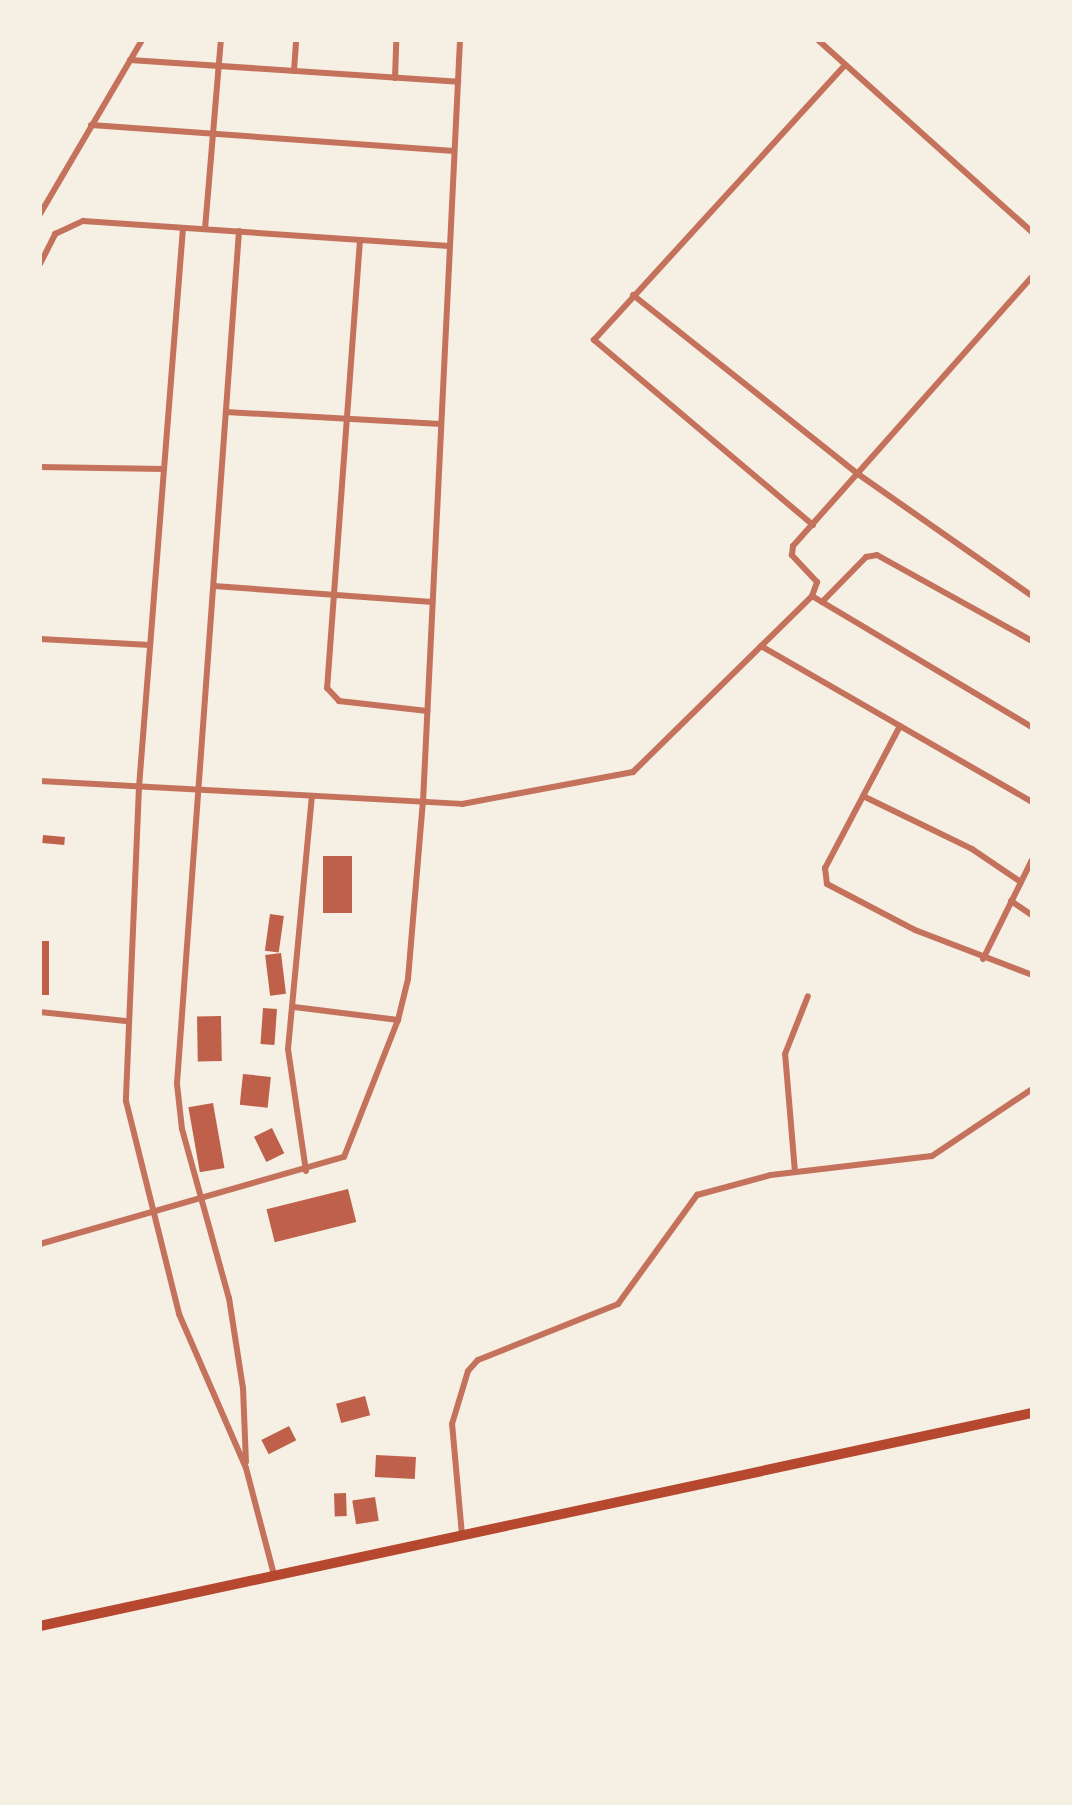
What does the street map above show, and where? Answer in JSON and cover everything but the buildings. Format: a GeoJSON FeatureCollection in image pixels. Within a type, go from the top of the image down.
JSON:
{"type":"FeatureCollection","features":[{"type":"Feature","properties":{"kind":"highway"},"geometry":{"type":"LineString","coordinates":[[40,1626],[1032,1413]]}},
{"type":"Feature","properties":{"kind":"street"},"geometry":{"type":"LineString","coordinates":[[40,214],[142,40]]}},
{"type":"Feature","properties":{"kind":"street"},"geometry":{"type":"LineString","coordinates":[[205,229],[221,40]]}},
{"type":"Feature","properties":{"kind":"street"},"geometry":{"type":"LineString","coordinates":[[294,71],[296,40]]}},
{"type":"Feature","properties":{"kind":"street"},"geometry":{"type":"LineString","coordinates":[[395,78],[396,40]]}},
{"type":"Feature","properties":{"kind":"street"},"geometry":{"type":"LineString","coordinates":[[40,1244],[336,1161],[350,1147],[398,1020],[408,979],[423,802],[460,40]]}},
{"type":"Feature","properties":{"kind":"street"},"geometry":{"type":"LineString","coordinates":[[818,40],[1032,232]]}},
{"type":"Feature","properties":{"kind":"street"},"geometry":{"type":"LineString","coordinates":[[130,60],[458,82]]}},
{"type":"Feature","properties":{"kind":"street"},"geometry":{"type":"LineString","coordinates":[[812,524],[596,348],[596,336],[845,64]]}},
{"type":"Feature","properties":{"kind":"street"},"geometry":{"type":"LineString","coordinates":[[91,125],[455,151]]}},
{"type":"Feature","properties":{"kind":"street"},"geometry":{"type":"LineString","coordinates":[[40,264],[55,234],[72,223],[450,246]]}},
{"type":"Feature","properties":{"kind":"street"},"geometry":{"type":"LineString","coordinates":[[183,228],[139,787],[126,1021],[130,1134],[198,1365],[246,1468],[274,1575]]}},
{"type":"Feature","properties":{"kind":"street"},"geometry":{"type":"LineString","coordinates":[[239,232],[177,1084],[238,1354],[246,1468]]}},
{"type":"Feature","properties":{"kind":"street"},"geometry":{"type":"LineString","coordinates":[[360,240],[327,684],[333,698],[427,711]]}},
{"type":"Feature","properties":{"kind":"street"},"geometry":{"type":"LineString","coordinates":[[40,781],[482,803],[628,774],[812,596],[816,578],[791,552],[1032,277]]}},
{"type":"Feature","properties":{"kind":"street"},"geometry":{"type":"LineString","coordinates":[[633,295],[858,474],[1032,596]]}},
{"type":"Feature","properties":{"kind":"street"},"geometry":{"type":"LineString","coordinates":[[226,412],[441,424]]}},
{"type":"Feature","properties":{"kind":"street"},"geometry":{"type":"LineString","coordinates":[[40,467],[164,469]]}},
{"type":"Feature","properties":{"kind":"street"},"geometry":{"type":"LineString","coordinates":[[822,602],[866,557],[877,555],[1032,641]]}},
{"type":"Feature","properties":{"kind":"street"},"geometry":{"type":"LineString","coordinates":[[214,586],[432,602]]}},
{"type":"Feature","properties":{"kind":"street"},"geometry":{"type":"LineString","coordinates":[[812,596],[1032,728]]}},
{"type":"Feature","properties":{"kind":"street"},"geometry":{"type":"LineString","coordinates":[[40,639],[150,644]]}},
{"type":"Feature","properties":{"kind":"street"},"geometry":{"type":"LineString","coordinates":[[760,646],[1032,802]]}},
{"type":"Feature","properties":{"kind":"street"},"geometry":{"type":"LineString","coordinates":[[900,726],[825,868],[826,884],[983,959],[1032,975]]}},
{"type":"Feature","properties":{"kind":"street"},"geometry":{"type":"LineString","coordinates":[[306,1171],[288,1072],[312,796]]}},
{"type":"Feature","properties":{"kind":"street"},"geometry":{"type":"LineString","coordinates":[[863,796],[946,835],[1021,882]]}},
{"type":"Feature","properties":{"kind":"street"},"geometry":{"type":"LineString","coordinates":[[983,959],[1032,860]]}},
{"type":"Feature","properties":{"kind":"street"},"geometry":{"type":"LineString","coordinates":[[1012,901],[1032,915]]}},
{"type":"Feature","properties":{"kind":"street"},"geometry":{"type":"LineString","coordinates":[[794,1172],[785,1054],[808,996]]}},
{"type":"Feature","properties":{"kind":"street"},"geometry":{"type":"LineString","coordinates":[[294,1007],[398,1020]]}},
{"type":"Feature","properties":{"kind":"street"},"geometry":{"type":"LineString","coordinates":[[40,1012],[126,1021]]}},
{"type":"Feature","properties":{"kind":"street"},"geometry":{"type":"LineString","coordinates":[[462,1535],[451,1436],[472,1366],[618,1304],[697,1196],[794,1172],[932,1156],[1032,1089]]}}]}
